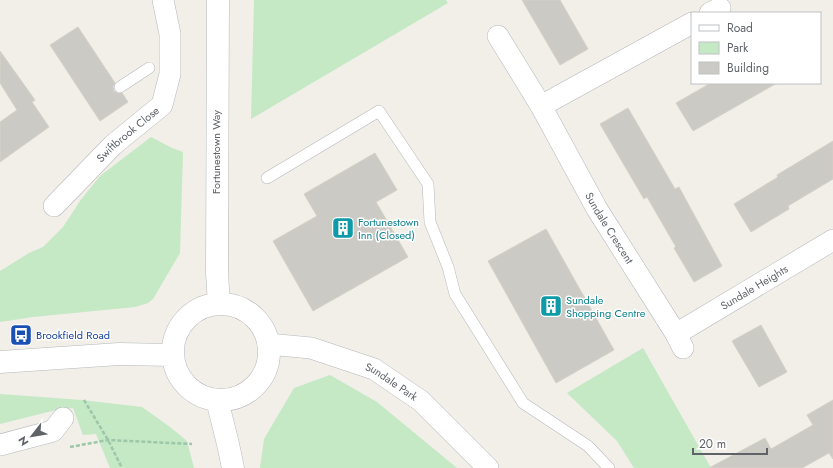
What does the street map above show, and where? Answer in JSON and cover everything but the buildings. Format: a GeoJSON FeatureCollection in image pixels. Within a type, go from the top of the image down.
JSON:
{"type":"FeatureCollection","features":[{"type":"Feature","properties":{"kind":"street","name":"Swiftbrook Close"},"geometry":{"type":"LineString","coordinates":[[54,206],[113,145],[162,105],[170,74],[170,34],[163,0]]}},
{"type":"Feature","properties":{"kind":"street","name":"Fortunestown Way"},"geometry":{"type":"LineString","coordinates":[[218,0],[216,113],[217,273],[219,304]]}},
{"type":"Feature","properties":{"kind":"street"},"geometry":{"type":"LineString","coordinates":[[541,106],[691,24]]}},
{"type":"Feature","properties":{"kind":"street","name":"Sundale Crescent"},"geometry":{"type":"LineString","coordinates":[[498,36],[541,106],[597,209],[680,341]]}},
{"type":"Feature","properties":{"kind":"street","name":"Sundale Heights"},"geometry":{"type":"LineString","coordinates":[[680,341],[833,240]]}},
{"type":"Feature","properties":{"kind":"street"},"geometry":{"type":"LineString","coordinates":[[219,304],[232,306],[245,311],[256,319],[264,331],[268,344],[269,358],[265,373],[257,385],[245,394],[232,399],[217,400],[201,396],[186,386],[177,371],[173,355],[175,340],[181,326],[191,315],[204,308],[219,304]]}},
{"type":"Feature","properties":{"kind":"street","name":"Sundale Park"},"geometry":{"type":"LineString","coordinates":[[268,344],[311,348],[374,370],[420,401],[488,468]]}},
{"type":"Feature","properties":{"kind":"street"},"geometry":{"type":"LineString","coordinates":[[0,362],[119,354],[173,355]]}},
{"type":"Feature","properties":{"kind":"street"},"geometry":{"type":"LineString","coordinates":[[217,400],[233,468]]}},
{"type":"Feature","properties":{"kind":"street"},"geometry":{"type":"LineString","coordinates":[[0,445],[53,431],[63,418]]}},
{"type":"Feature","properties":{"kind":"lane"},"geometry":{"type":"LineString","coordinates":[[120,87],[149,68]]}},
{"type":"Feature","properties":{"kind":"lane"},"geometry":{"type":"LineString","coordinates":[[266,178],[379,110],[428,184],[430,222],[448,267],[455,294],[523,403],[588,446],[609,468]]}},
{"type":"Feature","properties":{"kind":"path"},"geometry":{"type":"LineString","coordinates":[[84,400],[108,440],[122,468]]}},
{"type":"Feature","properties":{"kind":"path"},"geometry":{"type":"LineString","coordinates":[[108,440],[192,444]]}},
{"type":"Feature","properties":{"kind":"green space"},"geometry":{"type":"Polygon","coordinates":[[[254,0],[446,0],[448,3],[251,119],[254,0]]]}},
{"type":"Feature","properties":{"kind":"green space"},"geometry":{"type":"Polygon","coordinates":[[[151,137],[183,152],[180,253],[153,299],[148,303],[135,307],[33,317],[0,322],[0,271],[29,253],[43,247],[63,227],[80,201],[100,176],[151,137]]]}},
{"type":"Feature","properties":{"kind":"green space"},"geometry":{"type":"Polygon","coordinates":[[[643,348],[711,468],[634,468],[617,441],[567,393],[643,348]]]}},
{"type":"Feature","properties":{"kind":"green space"},"geometry":{"type":"Polygon","coordinates":[[[330,375],[377,402],[457,468],[260,468],[264,439],[294,388],[330,375]]]}},
{"type":"Feature","properties":{"kind":"green space"},"geometry":{"type":"Polygon","coordinates":[[[0,394],[82,400],[142,407],[187,441],[194,468],[110,468],[96,434],[83,435],[73,408],[56,410],[0,424],[0,394]]]}},
{"type":"Feature","properties":{"kind":"place","name":"Fortunestown Inn (Closed)"},"geometry":{"type":"Point","coordinates":[343,228]}},
{"type":"Feature","properties":{"kind":"place","name":"Sundale Shopping Centre"},"geometry":{"type":"Point","coordinates":[551,306]}},
{"type":"Feature","properties":{"kind":"place","name":"Brookfield Road"},"geometry":{"type":"Point","coordinates":[21,335]}}]}
